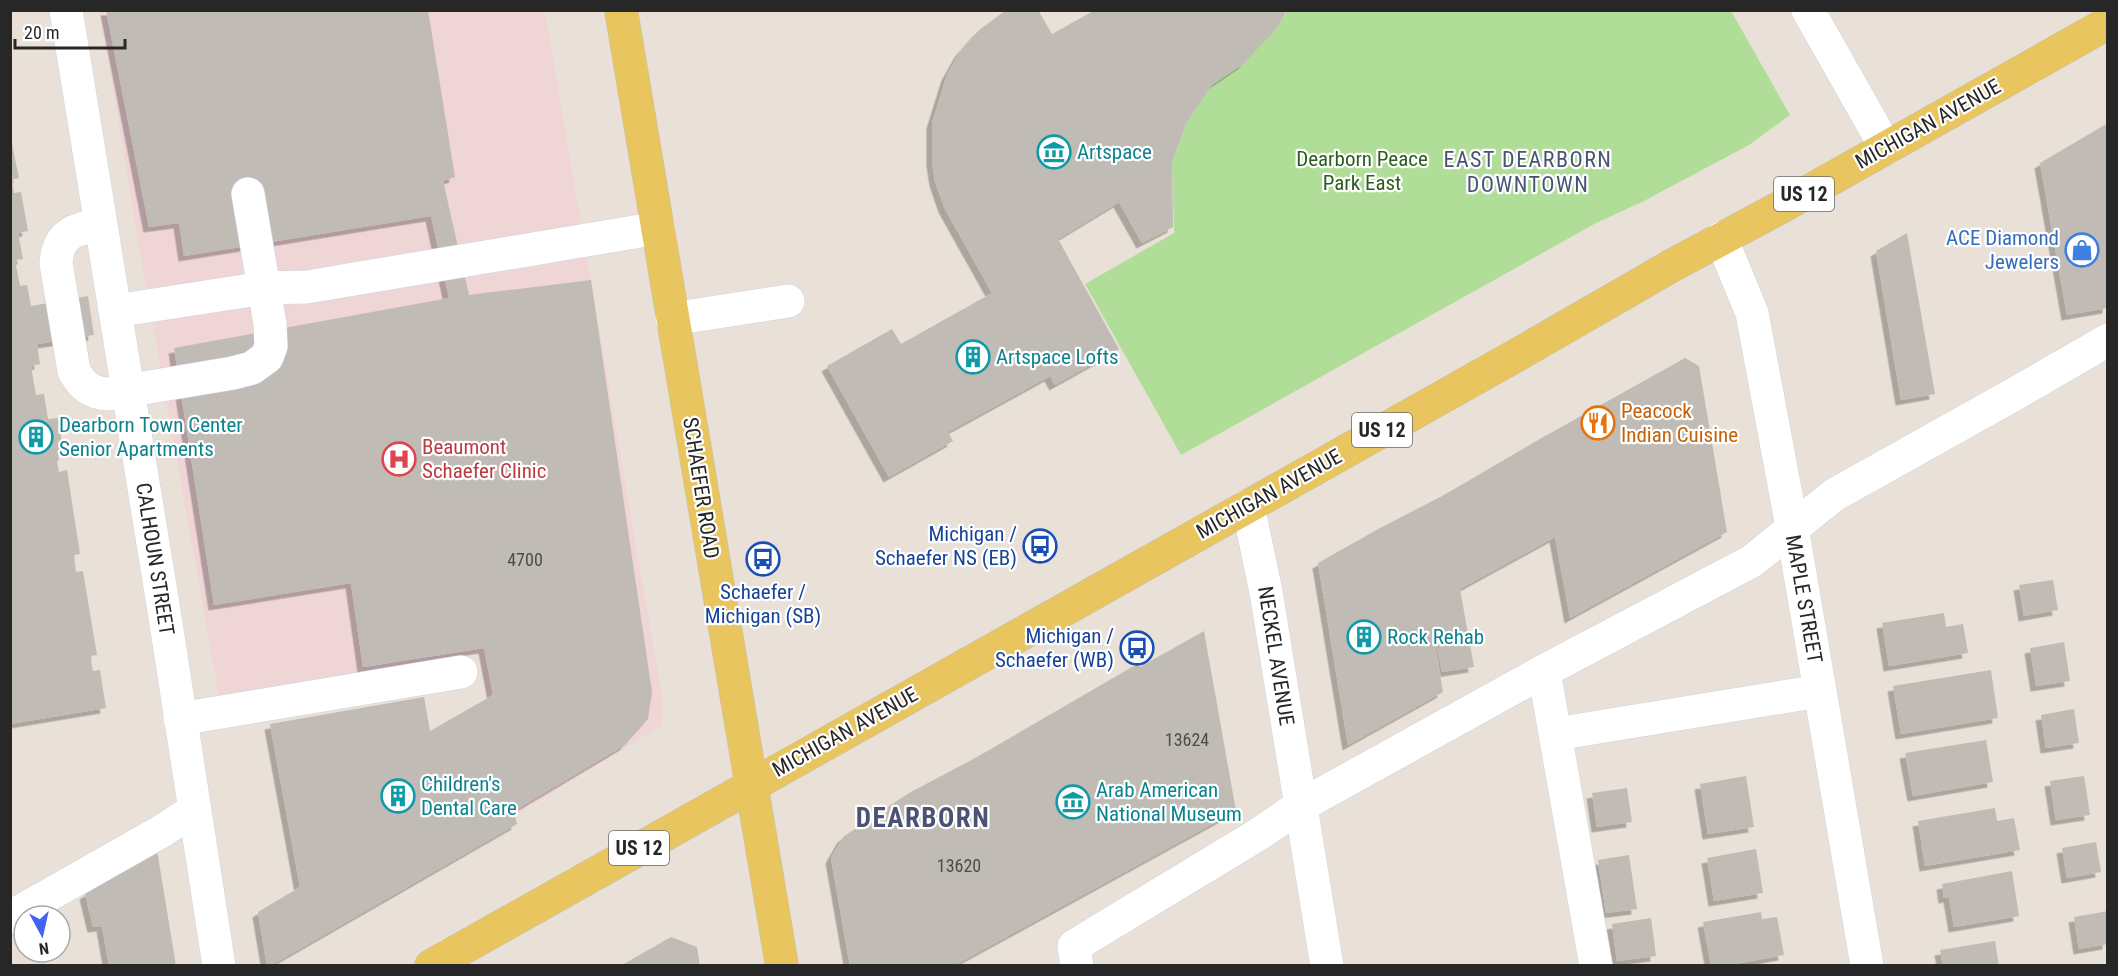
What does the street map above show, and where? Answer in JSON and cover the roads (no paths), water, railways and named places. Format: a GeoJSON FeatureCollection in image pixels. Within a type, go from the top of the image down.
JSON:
{"type":"FeatureCollection","features":[{"type":"Feature","properties":{"kind":"main road","name":"SCHAEFER ROAD"},"geometry":{"type":"LineString","coordinates":[[621,10],[782,966]]}},
{"type":"Feature","properties":{"kind":"main road","name":"MICHIGAN AVENUE"},"geometry":{"type":"LineString","coordinates":[[431,966],[1721,238],[2108,23]]}},
{"type":"Feature","properties":{"kind":"street","name":"CALHOUN STREET"},"geometry":{"type":"LineString","coordinates":[[66,10],[219,966]]}},
{"type":"Feature","properties":{"kind":"street"},"geometry":{"type":"LineString","coordinates":[[1808,10],[1886,148]]}},
{"type":"Feature","properties":{"kind":"street"},"geometry":{"type":"LineString","coordinates":[[100,225],[80,228],[68,235],[57,248],[56,263],[74,371],[79,381],[87,389],[98,393],[128,392],[234,373],[252,368],[267,357],[271,346],[270,324],[248,194]]}},
{"type":"Feature","properties":{"kind":"street"},"geometry":{"type":"LineString","coordinates":[[115,311],[264,288],[308,287],[658,228]]}},
{"type":"Feature","properties":{"kind":"street","name":"MAPLE STREET"},"geometry":{"type":"LineString","coordinates":[[1721,238],[1752,313],[1792,527],[1867,966]]}},
{"type":"Feature","properties":{"kind":"street"},"geometry":{"type":"LineString","coordinates":[[672,319],[788,301]]}},
{"type":"Feature","properties":{"kind":"street"},"geometry":{"type":"LineString","coordinates":[[1077,966],[1074,946],[1259,834],[1300,806],[1544,671],[1752,561],[1834,495],[2108,339]]}},
{"type":"Feature","properties":{"kind":"street","name":"NECKEL AVENUE"},"geometry":{"type":"LineString","coordinates":[[1248,506],[1266,592],[1327,966]]}},
{"type":"Feature","properties":{"kind":"street"},"geometry":{"type":"LineString","coordinates":[[1544,671],[1596,966]]}},
{"type":"Feature","properties":{"kind":"street"},"geometry":{"type":"LineString","coordinates":[[180,719],[461,672]]}},
{"type":"Feature","properties":{"kind":"street"},"geometry":{"type":"LineString","coordinates":[[1556,734],[1819,692]]}},
{"type":"Feature","properties":{"kind":"street"},"geometry":{"type":"LineString","coordinates":[[10,916],[162,831],[194,810]]}},
{"type":"Feature","properties":{"kind":"place","name":"Artspace"},"geometry":{"type":"Point","coordinates":[1054,152]}},
{"type":"Feature","properties":{"kind":"place","name":"ACE Diamond Jewelers"},"geometry":{"type":"Point","coordinates":[2082,250]}},
{"type":"Feature","properties":{"kind":"place","name":"Artspace Lofts"},"geometry":{"type":"Point","coordinates":[973,357]}},
{"type":"Feature","properties":{"kind":"place","name":"Peacock Indian Cuisine"},"geometry":{"type":"Point","coordinates":[1598,423]}},
{"type":"Feature","properties":{"kind":"place","name":"Dearborn Town Center Senior Apartments"},"geometry":{"type":"Point","coordinates":[36,437]}},
{"type":"Feature","properties":{"kind":"place","name":"Beaumont Schaefer Clinic"},"geometry":{"type":"Point","coordinates":[399,459]}},
{"type":"Feature","properties":{"kind":"place","name":"Michigan / Schaefer NS (EB)"},"geometry":{"type":"Point","coordinates":[1040,546]}},
{"type":"Feature","properties":{"kind":"place","name":"Schaefer / Michigan (SB)"},"geometry":{"type":"Point","coordinates":[763,559]}},
{"type":"Feature","properties":{"kind":"place","name":"Rock Rehab"},"geometry":{"type":"Point","coordinates":[1364,637]}},
{"type":"Feature","properties":{"kind":"place","name":"Michigan / Schaefer (WB)"},"geometry":{"type":"Point","coordinates":[1137,648]}},
{"type":"Feature","properties":{"kind":"place","name":"Children's Dental Care"},"geometry":{"type":"Point","coordinates":[398,796]}},
{"type":"Feature","properties":{"kind":"place","name":"Arab American National Museum"},"geometry":{"type":"Point","coordinates":[1073,802]}},
{"type":"Feature","properties":{"kind":"district","name":"EAST DEARBORN DOWNTOWN"},"geometry":{"type":"Point","coordinates":[1528,172]}},
{"type":"Feature","properties":{"kind":"district","name":"DEARBORN"},"geometry":{"type":"Point","coordinates":[923,818]}},
{"type":"Feature","properties":{"kind":"park label","name":"Dearborn Peace Park East"},"geometry":{"type":"Point","coordinates":[1362,171]}}]}
